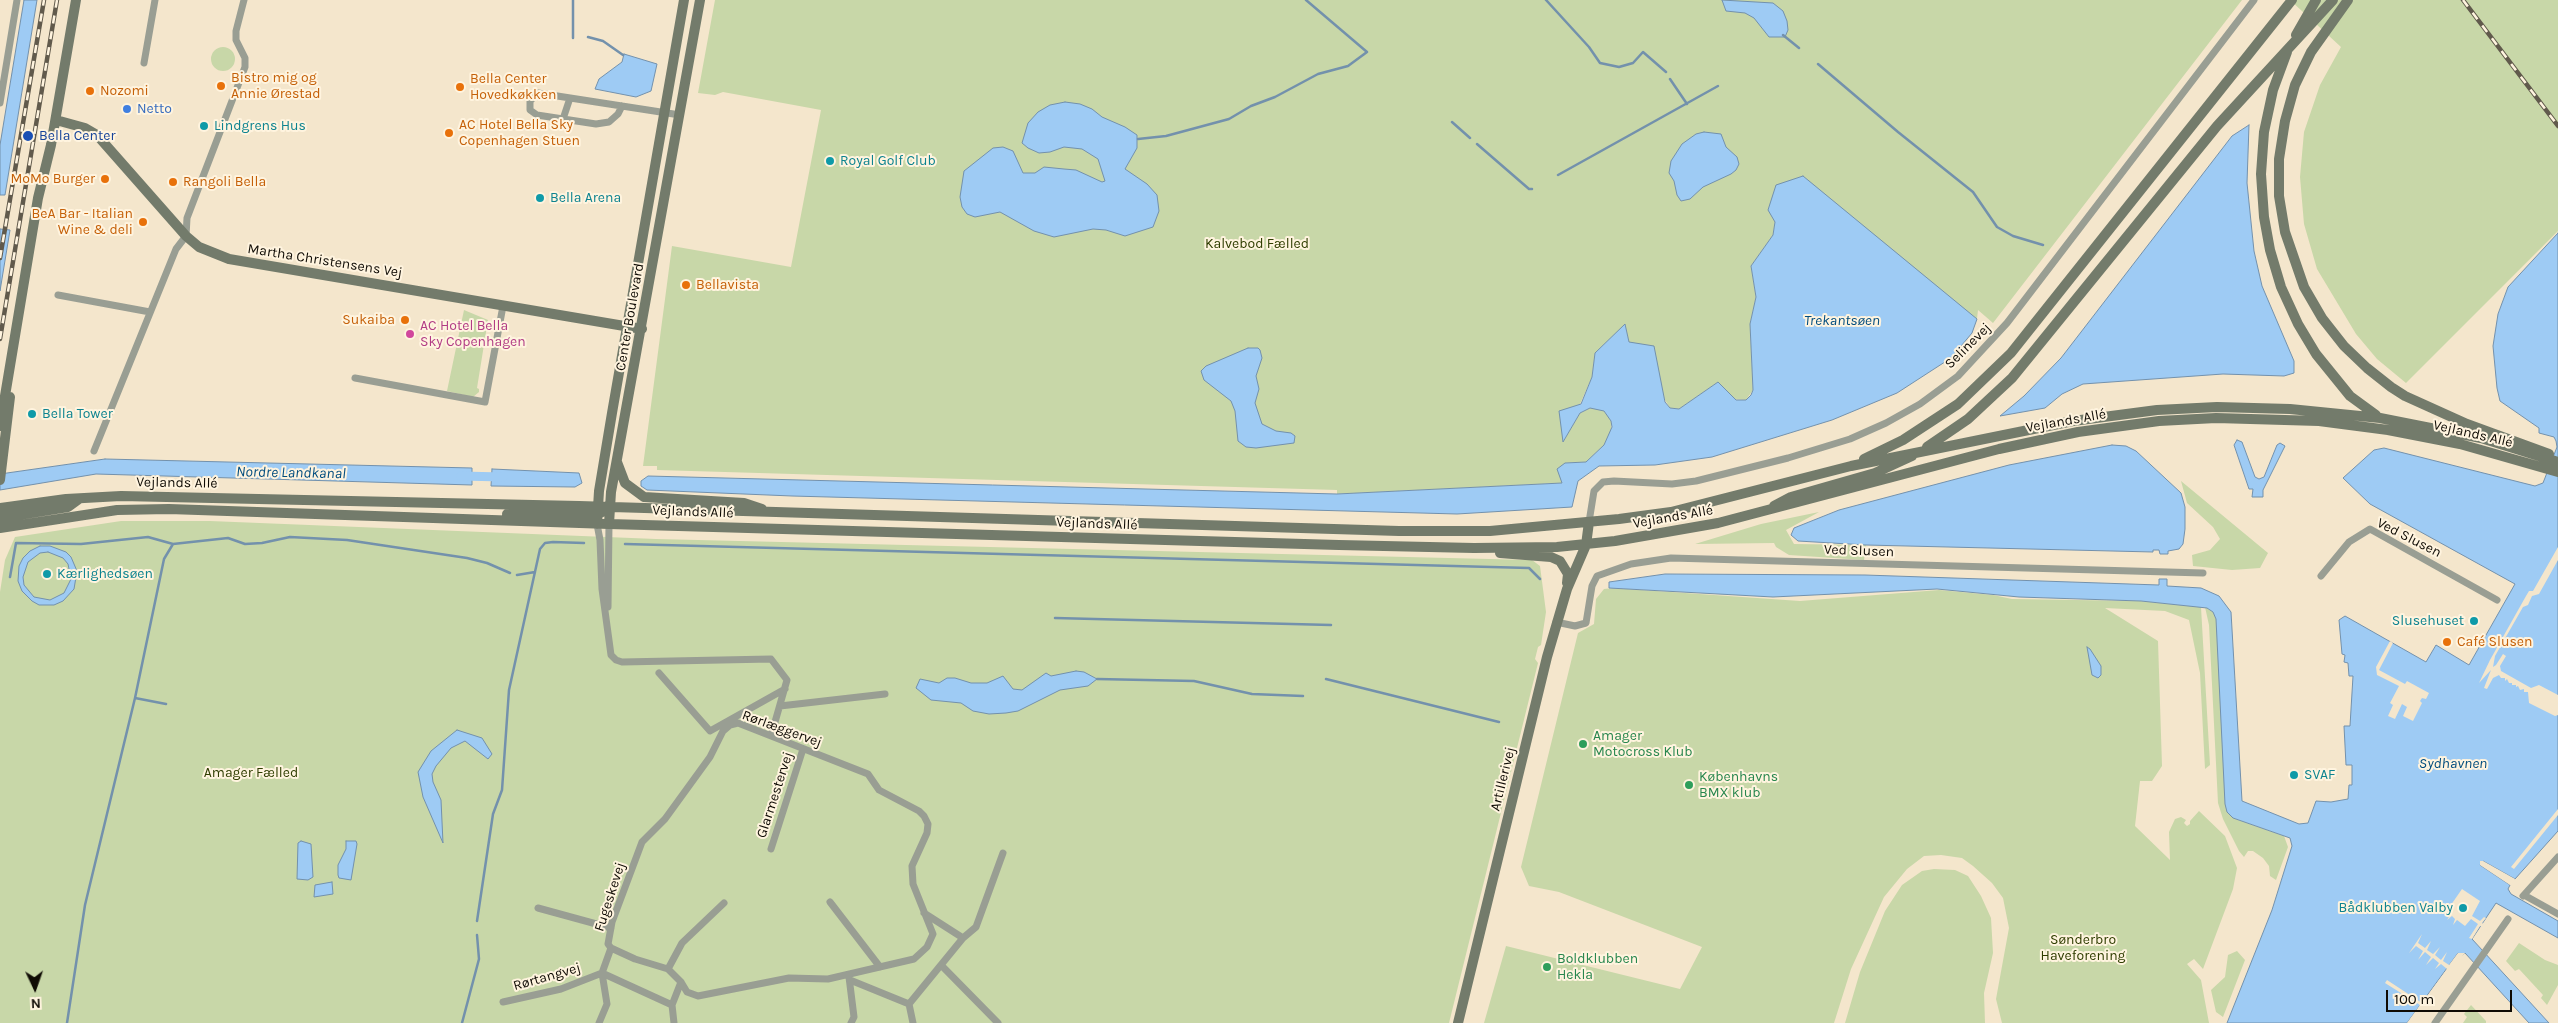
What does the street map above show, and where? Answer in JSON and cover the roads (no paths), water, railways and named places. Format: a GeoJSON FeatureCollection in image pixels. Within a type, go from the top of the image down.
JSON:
{"type":"FeatureCollection","features":[{"type":"Feature","properties":{"kind":"street"},"geometry":{"type":"LineString","coordinates":[[0,103],[17,0]]}},
{"type":"Feature","properties":{"kind":"street"},"geometry":{"type":"LineString","coordinates":[[0,426],[38,198],[56,120],[76,0]]}},
{"type":"Feature","properties":{"kind":"street"},"geometry":{"type":"LineString","coordinates":[[144,63],[155,0]]}},
{"type":"Feature","properties":{"kind":"street"},"geometry":{"type":"LineString","coordinates":[[94,451],[176,249],[186,236],[187,218],[245,67],[245,58],[236,40],[236,31],[244,0]]}},
{"type":"Feature","properties":{"kind":"street","name":"Center Boulevard"},"geometry":{"type":"LineString","coordinates":[[597,515],[627,327],[684,0]]}},
{"type":"Feature","properties":{"kind":"street","name":"Center Boulevard"},"geometry":{"type":"LineString","coordinates":[[608,524],[617,462],[700,0]]}},
{"type":"Feature","properties":{"kind":"street","name":"Selinevej"},"geometry":{"type":"LineString","coordinates":[[1589,522],[1594,491],[1603,482],[1614,480],[1672,484],[1696,481],[1788,458],[1850,439],[1886,422],[1920,404],[1958,376],[2007,323],[2254,0]]}},
{"type":"Feature","properties":{"kind":"street"},"geometry":{"type":"LineString","coordinates":[[1851,466],[1902,440],[1958,404],[2011,353],[2292,0]]}},
{"type":"Feature","properties":{"kind":"street"},"geometry":{"type":"LineString","coordinates":[[2316,0],[2290,46],[2273,90],[2264,132],[2261,174],[2264,217],[2270,250],[2281,287],[2298,324],[2316,354],[2350,396],[2380,418],[2417,435]]}},
{"type":"Feature","properties":{"kind":"street"},"geometry":{"type":"LineString","coordinates":[[1760,513],[1791,497],[1875,473],[1899,464],[1968,419],[2012,378],[2057,326],[2216,126],[2333,0]]}},
{"type":"Feature","properties":{"kind":"street"},"geometry":{"type":"LineString","coordinates":[[2348,0],[2311,52],[2295,85],[2285,121],[2279,159],[2279,196],[2285,232],[2304,287],[2322,318],[2344,346],[2391,387],[2448,416],[2538,448],[2555,463]]}},
{"type":"Feature","properties":{"kind":"street"},"geometry":{"type":"LineString","coordinates":[[622,106],[618,114],[609,122],[596,124],[537,115],[530,110],[530,101],[538,93],[680,114]]}},
{"type":"Feature","properties":{"kind":"street"},"geometry":{"type":"LineString","coordinates":[[563,119],[570,98]]}},
{"type":"Feature","properties":{"kind":"street","name":"Martha Christensens Vej"},"geometry":{"type":"LineString","coordinates":[[56,120],[85,128],[97,135],[186,236],[199,247],[229,259],[452,295],[503,306],[642,329]]}},
{"type":"Feature","properties":{"kind":"street"},"geometry":{"type":"LineString","coordinates":[[58,295],[150,312]]}},
{"type":"Feature","properties":{"kind":"street"},"geometry":{"type":"LineString","coordinates":[[355,378],[485,402],[503,306]]}},
{"type":"Feature","properties":{"kind":"street"},"geometry":{"type":"LineString","coordinates":[[0,480],[10,417],[12,361]]}},
{"type":"Feature","properties":{"kind":"street","name":"Vejlands Allé"},"geometry":{"type":"LineString","coordinates":[[0,528],[117,510],[169,509],[469,520],[597,515],[609,508],[1457,532],[1644,516],[1698,506],[1851,466],[2073,421],[2157,410],[2252,407],[2380,418],[2481,438],[2555,463]]}},
{"type":"Feature","properties":{"kind":"street","name":"Vejlands Allé"},"geometry":{"type":"LineString","coordinates":[[0,508],[80,498],[121,496],[597,515],[608,524],[1454,548],[1586,545],[1682,530],[1760,513],[1999,449],[2078,432],[2143,423],[2216,418],[2289,420],[2368,427],[2417,435],[2507,456],[2555,463]]}},
{"type":"Feature","properties":{"kind":"street","name":"Vejlands Allé"},"geometry":{"type":"LineString","coordinates":[[617,462],[625,483],[644,497],[744,503],[775,512]]}},
{"type":"Feature","properties":{"kind":"street"},"geometry":{"type":"LineString","coordinates":[[0,518],[68,507],[80,498]]}},
{"type":"Feature","properties":{"kind":"street"},"geometry":{"type":"LineString","coordinates":[[597,515],[611,655],[622,662],[771,659],[787,680],[771,736]]}},
{"type":"Feature","properties":{"kind":"street"},"geometry":{"type":"LineString","coordinates":[[1586,545],[1589,522]]}},
{"type":"Feature","properties":{"kind":"street"},"geometry":{"type":"LineString","coordinates":[[607,628],[608,524]]}},
{"type":"Feature","properties":{"kind":"street","name":"Ved Slusen"},"geometry":{"type":"LineString","coordinates":[[2321,576],[2349,542],[2370,529],[2497,600]]}},
{"type":"Feature","properties":{"kind":"street","name":"Artillerivej"},"geometry":{"type":"LineString","coordinates":[[1458,1023],[1556,622],[1567,589],[1586,545]]}},
{"type":"Feature","properties":{"kind":"street"},"geometry":{"type":"LineString","coordinates":[[1454,548],[1551,557],[1565,566],[1568,574],[1567,589]]}},
{"type":"Feature","properties":{"kind":"street","name":"Ved Slusen"},"geometry":{"type":"LineString","coordinates":[[1556,622],[1575,626],[1586,623],[1592,586],[1597,576],[1632,564],[1670,558],[2203,573]]}},
{"type":"Feature","properties":{"kind":"street"},"geometry":{"type":"LineString","coordinates":[[659,673],[710,732],[785,689]]}},
{"type":"Feature","properties":{"kind":"street"},"geometry":{"type":"LineString","coordinates":[[780,706],[885,694]]}},
{"type":"Feature","properties":{"kind":"street","name":"Rørlæggervej"},"geometry":{"type":"LineString","coordinates":[[665,819],[710,757],[723,731],[730,724],[738,723],[868,774],[879,790],[919,810],[928,824],[927,833],[912,866],[913,884],[924,913]]}},
{"type":"Feature","properties":{"kind":"street","name":"Glarmestervej"},"geometry":{"type":"LineString","coordinates":[[772,849],[803,749]]}},
{"type":"Feature","properties":{"kind":"street","name":"Fugeskevej"},"geometry":{"type":"LineString","coordinates":[[665,819],[642,842],[611,928],[608,944],[611,948],[635,959],[668,969],[681,982],[686,992],[698,996],[758,982],[789,978],[828,979],[849,977],[914,959],[927,947],[933,934],[924,913]]}},
{"type":"Feature","properties":{"kind":"street"},"geometry":{"type":"LineString","coordinates":[[912,1023],[909,1004],[964,938],[976,927],[1003,854]]}},
{"type":"Feature","properties":{"kind":"street"},"geometry":{"type":"LineString","coordinates":[[2558,857],[2523,895],[2558,914]]}},
{"type":"Feature","properties":{"kind":"street"},"geometry":{"type":"LineString","coordinates":[[830,902],[880,967]]}},
{"type":"Feature","properties":{"kind":"street"},"geometry":{"type":"LineString","coordinates":[[668,969],[682,943],[724,903]]}},
{"type":"Feature","properties":{"kind":"street"},"geometry":{"type":"LineString","coordinates":[[538,908],[611,928]]}},
{"type":"Feature","properties":{"kind":"street"},"geometry":{"type":"LineString","coordinates":[[924,913],[964,938]]}},
{"type":"Feature","properties":{"kind":"street"},"geometry":{"type":"LineString","coordinates":[[2435,1023],[2508,919]]}},
{"type":"Feature","properties":{"kind":"street","name":"Rørtangvej"},"geometry":{"type":"LineString","coordinates":[[503,1002],[561,989],[602,973],[611,948]]}},
{"type":"Feature","properties":{"kind":"street"},"geometry":{"type":"LineString","coordinates":[[941,966],[998,1023]]}},
{"type":"Feature","properties":{"kind":"street"},"geometry":{"type":"LineString","coordinates":[[602,973],[672,1005]]}},
{"type":"Feature","properties":{"kind":"street"},"geometry":{"type":"LineString","coordinates":[[598,1023],[607,1004],[602,973]]}},
{"type":"Feature","properties":{"kind":"street"},"geometry":{"type":"LineString","coordinates":[[849,977],[909,1004]]}},
{"type":"Feature","properties":{"kind":"street"},"geometry":{"type":"LineString","coordinates":[[849,977],[854,1017],[851,1023]]}},
{"type":"Feature","properties":{"kind":"street"},"geometry":{"type":"LineString","coordinates":[[674,1023],[672,1005],[681,982]]}},
{"type":"Feature","properties":{"kind":"water"},"geometry":{"type":"Polygon","coordinates":[[[24,0],[37,0],[5,195],[0,195],[0,145],[24,0]]]}},
{"type":"Feature","properties":{"kind":"water"},"geometry":{"type":"Polygon","coordinates":[[[1722,0],[1773,3],[1783,11],[1787,21],[1788,30],[1785,37],[1769,37],[1754,18],[1745,13],[1726,11],[1722,0]]]}},
{"type":"Feature","properties":{"kind":"water"},"geometry":{"type":"Polygon","coordinates":[[[624,54],[657,64],[651,91],[636,97],[595,89],[599,79],[622,62],[624,54]]]}},
{"type":"Feature","properties":{"kind":"water"},"geometry":{"type":"Polygon","coordinates":[[[1065,102],[1080,104],[1092,109],[1102,117],[1125,127],[1137,135],[1137,148],[1125,169],[1147,184],[1157,195],[1159,211],[1153,227],[1125,236],[1106,230],[1093,229],[1054,237],[1034,231],[1000,212],[975,217],[967,214],[962,207],[960,197],[964,171],[993,148],[1003,147],[1013,151],[1023,173],[1035,173],[1044,167],[1076,170],[1102,182],[1105,181],[1098,159],[1082,149],[1064,147],[1050,152],[1039,153],[1022,143],[1028,123],[1038,112],[1050,105],[1065,102]]]}},
{"type":"Feature","properties":{"kind":"water"},"geometry":{"type":"Polygon","coordinates":[[[2249,125],[2247,183],[2254,251],[2262,286],[2294,361],[2294,373],[2284,376],[2223,374],[2083,384],[2062,394],[2045,408],[2000,416],[2024,396],[2061,358],[2232,136],[2249,125]]]}},
{"type":"Feature","properties":{"kind":"water"},"geometry":{"type":"Polygon","coordinates":[[[1704,132],[1721,134],[1726,147],[1737,157],[1739,164],[1731,174],[1703,187],[1690,199],[1681,201],[1669,173],[1671,161],[1682,144],[1696,134],[1704,132]]]}},
{"type":"Feature","properties":{"kind":"water","name":"Trekantsøen"},"geometry":{"type":"Polygon","coordinates":[[[1803,176],[1977,319],[1972,333],[1951,358],[1897,393],[1832,420],[1712,457],[1655,465],[1599,466],[1578,481],[1572,507],[1457,514],[792,496],[647,490],[641,486],[641,481],[648,476],[1337,494],[1562,483],[1557,469],[1565,463],[1586,462],[1604,445],[1612,427],[1611,421],[1604,411],[1590,408],[1580,413],[1563,442],[1559,411],[1581,404],[1592,377],[1595,353],[1625,324],[1629,342],[1654,346],[1665,402],[1670,408],[1679,409],[1718,382],[1736,400],[1746,400],[1751,395],[1753,390],[1750,324],[1756,297],[1751,266],[1773,235],[1775,222],[1768,210],[1776,185],[1803,176]]]}},
{"type":"Feature","properties":{"kind":"water"},"geometry":{"type":"Polygon","coordinates":[[[0,229],[10,230],[0,291],[0,229]]]}},
{"type":"Feature","properties":{"kind":"water","name":"Sydhavnen"},"geometry":{"type":"Polygon","coordinates":[[[2558,233],[2558,831],[2515,879],[2483,861],[2480,865],[2510,885],[2508,889],[2511,894],[2558,921],[2558,938],[2496,903],[2472,939],[2549,1023],[2529,1023],[2465,953],[2462,956],[2458,953],[2407,1023],[2227,1023],[2272,910],[2292,846],[2290,838],[2233,818],[2227,812],[2225,804],[2216,619],[2213,612],[2207,608],[2141,601],[2019,597],[1937,589],[1773,597],[1609,588],[1609,582],[1665,574],[1865,575],[2159,585],[2159,579],[2167,579],[2167,586],[2201,588],[2219,596],[2231,612],[2242,801],[2299,824],[2308,823],[2316,801],[2331,802],[2348,799],[2349,785],[2352,785],[2352,765],[2346,765],[2344,726],[2350,726],[2353,676],[2349,676],[2348,663],[2344,662],[2345,655],[2342,654],[2339,620],[2345,616],[2426,662],[2436,645],[2469,665],[2515,584],[2370,504],[2343,478],[2374,450],[2384,448],[2535,486],[2543,483],[2557,447],[2556,441],[2554,437],[2539,433],[2539,428],[2500,401],[2493,346],[2498,314],[2508,287],[2558,233]]]}},
{"type":"Feature","properties":{"kind":"water"},"geometry":{"type":"Polygon","coordinates":[[[1248,348],[1258,348],[1262,358],[1256,376],[1259,389],[1255,403],[1262,424],[1276,431],[1291,433],[1295,436],[1294,443],[1256,448],[1246,447],[1238,441],[1235,411],[1231,401],[1204,380],[1201,371],[1206,366],[1248,348]]]}},
{"type":"Feature","properties":{"kind":"water"},"geometry":{"type":"Polygon","coordinates":[[[2237,440],[2242,442],[2255,477],[2259,479],[2264,477],[2277,445],[2280,443],[2285,446],[2263,490],[2263,497],[2252,497],[2253,489],[2249,489],[2234,445],[2237,440]]]}},
{"type":"Feature","properties":{"kind":"water"},"geometry":{"type":"Polygon","coordinates":[[[2112,445],[2126,446],[2136,451],[2181,493],[2185,507],[2185,529],[2183,544],[2179,549],[2168,551],[2168,554],[2160,554],[2159,550],[2153,550],[2153,552],[1866,545],[1798,541],[1791,535],[1794,528],[1839,510],[2009,465],[2112,445]]]}},
{"type":"Feature","properties":{"kind":"water","name":"Nordre Landkanal"},"geometry":{"type":"Polygon","coordinates":[[[105,459],[472,468],[472,485],[96,474],[0,490],[0,474],[105,459]]]}},
{"type":"Feature","properties":{"kind":"water"},"geometry":{"type":"Polygon","coordinates":[[[492,469],[579,473],[582,483],[575,487],[491,486],[492,469]]]}},
{"type":"Feature","properties":{"kind":"water"},"geometry":{"type":"Polygon","coordinates":[[[40,546],[50,546],[66,552],[71,557],[77,571],[74,589],[63,601],[54,605],[39,605],[22,591],[18,581],[19,566],[23,558],[30,551],[40,546]],[[48,552],[40,553],[28,562],[23,577],[24,585],[34,597],[50,600],[64,593],[71,579],[68,564],[63,558],[48,552]]]}},
{"type":"Feature","properties":{"kind":"water"},"geometry":{"type":"Polygon","coordinates":[[[2087,647],[2101,666],[2101,675],[2098,678],[2092,675],[2087,647]]]}},
{"type":"Feature","properties":{"kind":"water"},"geometry":{"type":"Polygon","coordinates":[[[1076,671],[1084,672],[1097,679],[1088,686],[1060,690],[1018,711],[1006,713],[989,714],[973,711],[961,703],[931,700],[916,688],[920,679],[939,683],[947,678],[955,678],[971,683],[987,683],[1003,676],[1013,689],[1022,690],[1046,673],[1051,676],[1076,671]]]}},
{"type":"Feature","properties":{"kind":"water"},"geometry":{"type":"Polygon","coordinates":[[[457,730],[482,738],[492,754],[488,759],[465,741],[451,748],[436,766],[432,774],[433,782],[441,800],[443,843],[423,797],[418,772],[431,751],[457,730]]]}},
{"type":"Feature","properties":{"kind":"water"},"geometry":{"type":"Polygon","coordinates":[[[301,841],[311,844],[313,877],[308,880],[297,879],[298,843],[301,841]]]}},
{"type":"Feature","properties":{"kind":"water"},"geometry":{"type":"Polygon","coordinates":[[[346,841],[356,841],[357,844],[351,880],[339,878],[338,875],[338,865],[346,849],[346,841]]]}},
{"type":"Feature","properties":{"kind":"water"},"geometry":{"type":"Polygon","coordinates":[[[332,882],[333,894],[314,897],[315,885],[332,882]]]}},
{"type":"Feature","properties":{"kind":"waterway"},"geometry":{"type":"LineString","coordinates":[[573,0],[573,38]]}},
{"type":"Feature","properties":{"kind":"waterway"},"geometry":{"type":"LineString","coordinates":[[1138,139],[1166,136],[1229,119],[1251,106],[1275,97],[1318,74],[1348,66],[1367,52],[1306,0]]}},
{"type":"Feature","properties":{"kind":"waterway"},"geometry":{"type":"LineString","coordinates":[[1546,0],[1589,47],[1600,63],[1619,67],[1633,63],[1643,52],[1666,72]]}},
{"type":"Feature","properties":{"kind":"waterway"},"geometry":{"type":"LineString","coordinates":[[1783,35],[1799,48]]}},
{"type":"Feature","properties":{"kind":"waterway"},"geometry":{"type":"LineString","coordinates":[[588,37],[603,41],[623,55]]}},
{"type":"Feature","properties":{"kind":"waterway"},"geometry":{"type":"LineString","coordinates":[[1818,64],[1973,192],[1997,227],[2013,236],[2043,245]]}},
{"type":"Feature","properties":{"kind":"waterway"},"geometry":{"type":"LineString","coordinates":[[1670,79],[1687,104]]}},
{"type":"Feature","properties":{"kind":"waterway"},"geometry":{"type":"LineString","coordinates":[[1558,175],[1718,86]]}},
{"type":"Feature","properties":{"kind":"waterway"},"geometry":{"type":"LineString","coordinates":[[1452,122],[1470,138]]}},
{"type":"Feature","properties":{"kind":"waterway"},"geometry":{"type":"LineString","coordinates":[[1477,144],[1529,189],[1532,189]]}},
{"type":"Feature","properties":{"kind":"waterway","name":"Nordre Landkanal"},"geometry":{"type":"LineString","coordinates":[[461,476],[503,477]]}},
{"type":"Feature","properties":{"kind":"waterway"},"geometry":{"type":"LineString","coordinates":[[10,577],[16,543],[81,544],[148,537],[173,544]]}},
{"type":"Feature","properties":{"kind":"waterway"},"geometry":{"type":"LineString","coordinates":[[67,1023],[85,905],[135,698],[164,559],[173,544],[228,538],[245,544],[262,543],[290,537],[347,540],[467,558],[487,563],[510,573]]}},
{"type":"Feature","properties":{"kind":"waterway"},"geometry":{"type":"LineString","coordinates":[[477,921],[493,814],[502,790],[509,690],[540,549],[545,543],[584,543]]}},
{"type":"Feature","properties":{"kind":"waterway"},"geometry":{"type":"LineString","coordinates":[[625,544],[1529,568],[1540,579]]}},
{"type":"Feature","properties":{"kind":"waterway"},"geometry":{"type":"LineString","coordinates":[[517,575],[535,572]]}},
{"type":"Feature","properties":{"kind":"waterway"},"geometry":{"type":"LineString","coordinates":[[1055,618],[1331,625]]}},
{"type":"Feature","properties":{"kind":"waterway"},"geometry":{"type":"LineString","coordinates":[[1097,679],[1194,681],[1252,694],[1303,696]]}},
{"type":"Feature","properties":{"kind":"waterway"},"geometry":{"type":"LineString","coordinates":[[1326,679],[1499,722]]}},
{"type":"Feature","properties":{"kind":"waterway"},"geometry":{"type":"LineString","coordinates":[[135,698],[166,704]]}},
{"type":"Feature","properties":{"kind":"waterway"},"geometry":{"type":"LineString","coordinates":[[462,1023],[479,959],[477,935]]}},
{"type":"Feature","properties":{"kind":"railway"},"geometry":{"type":"LineString","coordinates":[[0,258],[44,0]]}},
{"type":"Feature","properties":{"kind":"railway"},"geometry":{"type":"LineString","coordinates":[[0,339],[57,0]]}},
{"type":"Feature","properties":{"kind":"railway"},"geometry":{"type":"LineString","coordinates":[[2463,0],[2558,126]]}},
{"type":"Feature","properties":{"kind":"place","name":"Bistro mig og Annie Ørestad"},"geometry":{"type":"Point","coordinates":[221,86]}},
{"type":"Feature","properties":{"kind":"place","name":"Bella Center Hovedkøkken"},"geometry":{"type":"Point","coordinates":[460,87]}},
{"type":"Feature","properties":{"kind":"place","name":"Nozomi"},"geometry":{"type":"Point","coordinates":[90,91]}},
{"type":"Feature","properties":{"kind":"place","name":"Netto"},"geometry":{"type":"Point","coordinates":[127,109]}},
{"type":"Feature","properties":{"kind":"place","name":"Lindgrens Hus"},"geometry":{"type":"Point","coordinates":[204,126]}},
{"type":"Feature","properties":{"kind":"place","name":"AC Hotel Bella Sky Copenhagen Stuen"},"geometry":{"type":"Point","coordinates":[449,133]}},
{"type":"Feature","properties":{"kind":"place","name":"Bella Center"},"geometry":{"type":"Point","coordinates":[28,136]}},
{"type":"Feature","properties":{"kind":"place","name":"Royal Golf Club"},"geometry":{"type":"Point","coordinates":[830,161]}},
{"type":"Feature","properties":{"kind":"place","name":"MoMo Burger"},"geometry":{"type":"Point","coordinates":[105,179]}},
{"type":"Feature","properties":{"kind":"place","name":"Rangoli Bella"},"geometry":{"type":"Point","coordinates":[173,182]}},
{"type":"Feature","properties":{"kind":"place","name":"Bella Arena"},"geometry":{"type":"Point","coordinates":[540,198]}},
{"type":"Feature","properties":{"kind":"place","name":"BeA Bar - Italian Wine & deli"},"geometry":{"type":"Point","coordinates":[143,222]}},
{"type":"Feature","properties":{"kind":"place","name":"Bellavista"},"geometry":{"type":"Point","coordinates":[686,285]}},
{"type":"Feature","properties":{"kind":"place","name":"Sukaiba"},"geometry":{"type":"Point","coordinates":[405,320]}},
{"type":"Feature","properties":{"kind":"place","name":"AC Hotel Bella Sky Copenhagen"},"geometry":{"type":"Point","coordinates":[410,334]}},
{"type":"Feature","properties":{"kind":"place","name":"Bella Tower"},"geometry":{"type":"Point","coordinates":[32,414]}},
{"type":"Feature","properties":{"kind":"place","name":"Kærlighedsøen"},"geometry":{"type":"Point","coordinates":[47,574]}},
{"type":"Feature","properties":{"kind":"place","name":"Slusehuset"},"geometry":{"type":"Point","coordinates":[2474,621]}},
{"type":"Feature","properties":{"kind":"place","name":"Café Slusen"},"geometry":{"type":"Point","coordinates":[2447,642]}},
{"type":"Feature","properties":{"kind":"place","name":"Amager Motocross Klub"},"geometry":{"type":"Point","coordinates":[1583,744]}},
{"type":"Feature","properties":{"kind":"place","name":"SVAF"},"geometry":{"type":"Point","coordinates":[2294,775]}},
{"type":"Feature","properties":{"kind":"place","name":"Københavns BMX klub"},"geometry":{"type":"Point","coordinates":[1689,785]}},
{"type":"Feature","properties":{"kind":"place","name":"Bådklubben Valby"},"geometry":{"type":"Point","coordinates":[2463,908]}},
{"type":"Feature","properties":{"kind":"place","name":"Boldklubben Hekla"},"geometry":{"type":"Point","coordinates":[1547,967]}},
{"type":"Feature","properties":{"kind":"park label","name":"Kalvebod Fælled"},"geometry":{"type":"Point","coordinates":[1257,244]}},
{"type":"Feature","properties":{"kind":"park label","name":"Amager Fælled"},"geometry":{"type":"Point","coordinates":[251,773]}},
{"type":"Feature","properties":{"kind":"park label","name":"Sønderbro Haveforening"},"geometry":{"type":"Point","coordinates":[2083,948]}}]}
